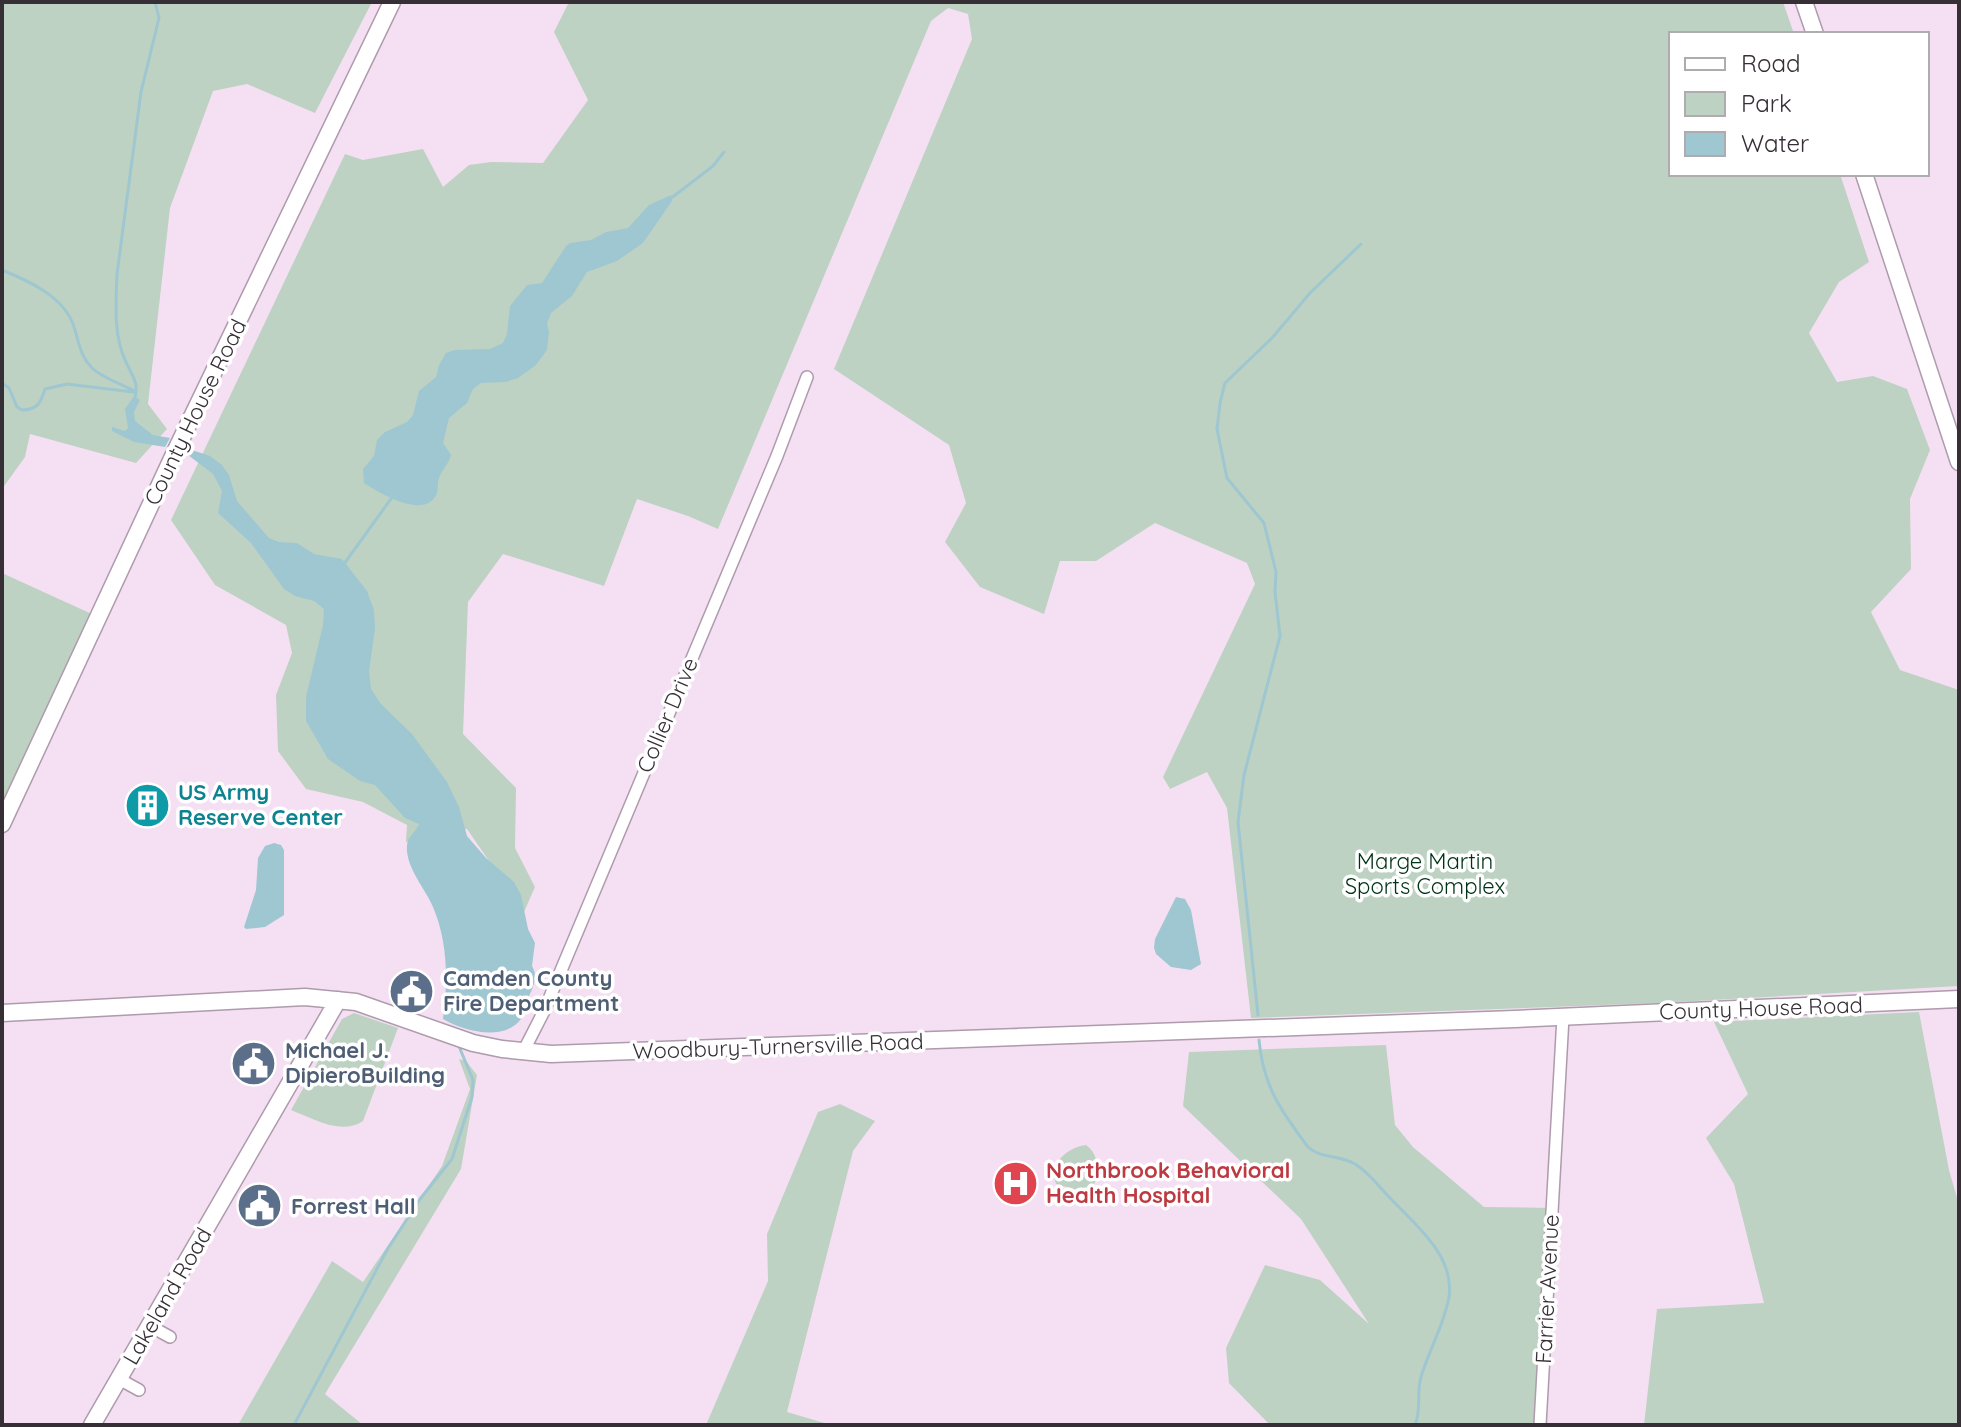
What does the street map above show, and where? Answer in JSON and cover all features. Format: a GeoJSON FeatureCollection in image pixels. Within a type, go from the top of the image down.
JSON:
{"type":"FeatureCollection","features":[{"type":"Feature","properties":{"kind":"main road","name":"County House Road"},"geometry":{"type":"LineString","coordinates":[[2,824],[176,450],[392,2]]}},
{"type":"Feature","properties":{"kind":"main road"},"geometry":{"type":"LineString","coordinates":[[1804,2],[1814,32]]}},
{"type":"Feature","properties":{"kind":"main road"},"geometry":{"type":"LineString","coordinates":[[1865,176],[1959,462]]}},
{"type":"Feature","properties":{"kind":"main road","name":"Woodbury-Turnersville Road"},"geometry":{"type":"LineString","coordinates":[[2,1013],[307,997],[359,1002],[473,1043],[551,1054],[1563,1017]]}},
{"type":"Feature","properties":{"kind":"main road","name":"County House Road"},"geometry":{"type":"LineString","coordinates":[[1563,1017],[1959,999]]}},
{"type":"Feature","properties":{"kind":"main road","name":"Lakeland Road"},"geometry":{"type":"LineString","coordinates":[[92,1425],[338,1000]]}},
{"type":"Feature","properties":{"kind":"street","name":"Collier Drive"},"geometry":{"type":"LineString","coordinates":[[523,1052],[544,1011],[777,456],[807,377]]}},
{"type":"Feature","properties":{"kind":"street","name":"Farrier Avenue"},"geometry":{"type":"LineString","coordinates":[[1540,1425],[1563,1017]]}},
{"type":"Feature","properties":{"kind":"street"},"geometry":{"type":"LineString","coordinates":[[150,1326],[170,1337]]}},
{"type":"Feature","properties":{"kind":"street"},"geometry":{"type":"LineString","coordinates":[[119,1379],[139,1390]]}},
{"type":"Feature","properties":{"kind":"green space"},"geometry":{"type":"Polygon","coordinates":[[[2,2],[372,2],[315,113],[247,84],[213,91],[170,208],[148,404],[167,429],[136,463],[30,434],[25,457],[2,489],[2,2]]]}},
{"type":"Feature","properties":{"kind":"green space","name":"Marge Martin Sports Complex"},"geometry":{"type":"Polygon","coordinates":[[[569,2],[1783,2],[1793,32],[1669,32],[1669,176],[1841,176],[1869,262],[1839,282],[1809,333],[1837,382],[1873,376],[1907,389],[1930,450],[1910,499],[1911,569],[1871,612],[1900,670],[1959,690],[1959,986],[1659,1003],[1251,1018],[1227,808],[1207,772],[1170,789],[1163,777],[1255,584],[1247,563],[1155,523],[1096,561],[1060,561],[1044,614],[980,587],[945,542],[966,503],[949,445],[834,369],[972,39],[968,14],[948,8],[931,21],[718,529],[637,499],[604,586],[503,554],[468,602],[463,734],[516,788],[515,848],[535,887],[524,912],[467,829],[406,842],[407,825],[363,802],[306,789],[278,751],[276,695],[292,653],[286,625],[215,585],[171,520],[345,154],[363,160],[423,149],[443,187],[469,165],[491,162],[543,163],[588,100],[554,32],[569,2]]]}},
{"type":"Feature","properties":{"kind":"green space"},"geometry":{"type":"Polygon","coordinates":[[[2,573],[94,615],[2,809],[2,573]]]}},
{"type":"Feature","properties":{"kind":"green space"},"geometry":{"type":"Polygon","coordinates":[[[1919,1012],[1949,1170],[1959,1205],[1959,1425],[1644,1425],[1657,1309],[1764,1303],[1734,1184],[1706,1138],[1748,1094],[1714,1022],[1919,1012]]]}},
{"type":"Feature","properties":{"kind":"green space"},"geometry":{"type":"Polygon","coordinates":[[[354,1013],[398,1028],[363,1121],[345,1127],[336,1126],[291,1110],[342,1019],[354,1013]]]}},
{"type":"Feature","properties":{"kind":"green space"},"geometry":{"type":"Polygon","coordinates":[[[1386,1045],[1395,1125],[1413,1147],[1484,1207],[1553,1208],[1539,1425],[1270,1425],[1229,1383],[1226,1348],[1265,1265],[1320,1280],[1369,1324],[1301,1219],[1183,1106],[1189,1052],[1386,1045]]]}},
{"type":"Feature","properties":{"kind":"green space"},"geometry":{"type":"Polygon","coordinates":[[[459,1059],[466,1061],[477,1075],[461,1169],[325,1394],[363,1425],[238,1425],[332,1261],[363,1282],[442,1166],[470,1089],[459,1059]]]}},
{"type":"Feature","properties":{"kind":"green space"},"geometry":{"type":"Polygon","coordinates":[[[840,1104],[875,1121],[853,1151],[787,1412],[831,1425],[706,1425],[768,1281],[767,1234],[818,1112],[840,1104]]]}},
{"type":"Feature","properties":{"kind":"green space"},"geometry":{"type":"Polygon","coordinates":[[[1086,1145],[1094,1154],[1097,1172],[1092,1189],[1081,1194],[1081,1191],[1056,1184],[1052,1172],[1065,1154],[1086,1145]]]}},
{"type":"Feature","properties":{"kind":"water"},"geometry":{"type":"Polygon","coordinates":[[[671,195],[672,201],[643,243],[617,261],[587,272],[572,296],[551,313],[547,323],[547,350],[536,365],[518,378],[506,382],[481,383],[473,389],[467,403],[449,418],[443,443],[451,455],[439,478],[436,495],[429,503],[400,502],[364,483],[363,469],[374,456],[377,440],[413,415],[419,391],[436,377],[446,353],[490,349],[503,343],[510,306],[527,285],[542,283],[566,246],[628,228],[649,205],[671,195]]]}},
{"type":"Feature","properties":{"kind":"water"},"geometry":{"type":"Polygon","coordinates":[[[134,396],[140,400],[134,412],[135,421],[153,435],[170,438],[165,447],[134,442],[112,431],[112,427],[125,431],[128,428],[125,409],[134,396]]]}},
{"type":"Feature","properties":{"kind":"water"},"geometry":{"type":"Polygon","coordinates":[[[192,450],[210,456],[222,465],[229,475],[237,501],[269,538],[297,543],[314,554],[342,559],[367,591],[374,610],[375,629],[369,671],[371,689],[381,704],[412,734],[447,782],[459,807],[467,836],[486,858],[514,882],[521,895],[528,929],[535,943],[532,966],[535,977],[524,1014],[514,1026],[483,1032],[443,1019],[446,977],[442,934],[433,907],[412,869],[407,853],[408,842],[419,824],[405,818],[375,785],[360,781],[328,759],[306,721],[306,697],[324,609],[314,601],[295,596],[284,589],[251,543],[218,513],[222,491],[213,474],[188,455],[192,450]]]}},
{"type":"Feature","properties":{"kind":"water"},"geometry":{"type":"Polygon","coordinates":[[[274,843],[284,850],[284,915],[265,927],[246,929],[244,927],[256,890],[258,858],[265,846],[274,843]]]}},
{"type":"Feature","properties":{"kind":"water"},"geometry":{"type":"Polygon","coordinates":[[[1176,897],[1185,899],[1191,910],[1201,964],[1191,970],[1171,967],[1156,954],[1154,948],[1155,939],[1176,897]]]}},
{"type":"Feature","properties":{"kind":"waterway"},"geometry":{"type":"LineString","coordinates":[[135,397],[135,383],[117,330],[117,274],[141,92],[159,18],[155,2]]}},
{"type":"Feature","properties":{"kind":"waterway"},"geometry":{"type":"LineString","coordinates":[[670,199],[713,166],[724,152]]}},
{"type":"Feature","properties":{"kind":"waterway"},"geometry":{"type":"LineString","coordinates":[[1258,1015],[1238,822],[1244,775],[1280,636],[1276,572],[1264,523],[1227,478],[1217,429],[1220,403],[1225,383],[1361,244]]}},
{"type":"Feature","properties":{"kind":"waterway"},"geometry":{"type":"LineString","coordinates":[[2,270],[45,291],[63,307],[74,327],[82,354],[92,368],[136,392]]}},
{"type":"Feature","properties":{"kind":"waterway"},"geometry":{"type":"LineString","coordinates":[[2,383],[9,388],[17,407],[22,410],[32,409],[38,404],[45,389],[67,384],[133,392]]}},
{"type":"Feature","properties":{"kind":"waterway"},"geometry":{"type":"LineString","coordinates":[[344,564],[393,496]]}},
{"type":"Feature","properties":{"kind":"waterway"},"geometry":{"type":"LineString","coordinates":[[1259,1040],[1269,1085],[1308,1147],[1319,1154],[1358,1166],[1423,1232],[1446,1269],[1449,1297],[1421,1377],[1415,1425]]}},
{"type":"Feature","properties":{"kind":"waterway"},"geometry":{"type":"LineString","coordinates":[[294,1425],[387,1250],[420,1199],[452,1159],[472,1097],[473,1080],[458,1044]]}},
{"type":"Feature","properties":{"kind":"place","name":"US Army Reserve Center"},"geometry":{"type":"Point","coordinates":[147,805]}},
{"type":"Feature","properties":{"kind":"place","name":"Camden County Fire Department"},"geometry":{"type":"Point","coordinates":[412,991]}},
{"type":"Feature","properties":{"kind":"place","name":"Michael J. DipieroBuilding"},"geometry":{"type":"Point","coordinates":[254,1063]}},
{"type":"Feature","properties":{"kind":"place","name":"Northbrook Behavioral Health Hospital"},"geometry":{"type":"Point","coordinates":[1015,1183]}},
{"type":"Feature","properties":{"kind":"place","name":"Forrest Hall"},"geometry":{"type":"Point","coordinates":[260,1206]}}]}
